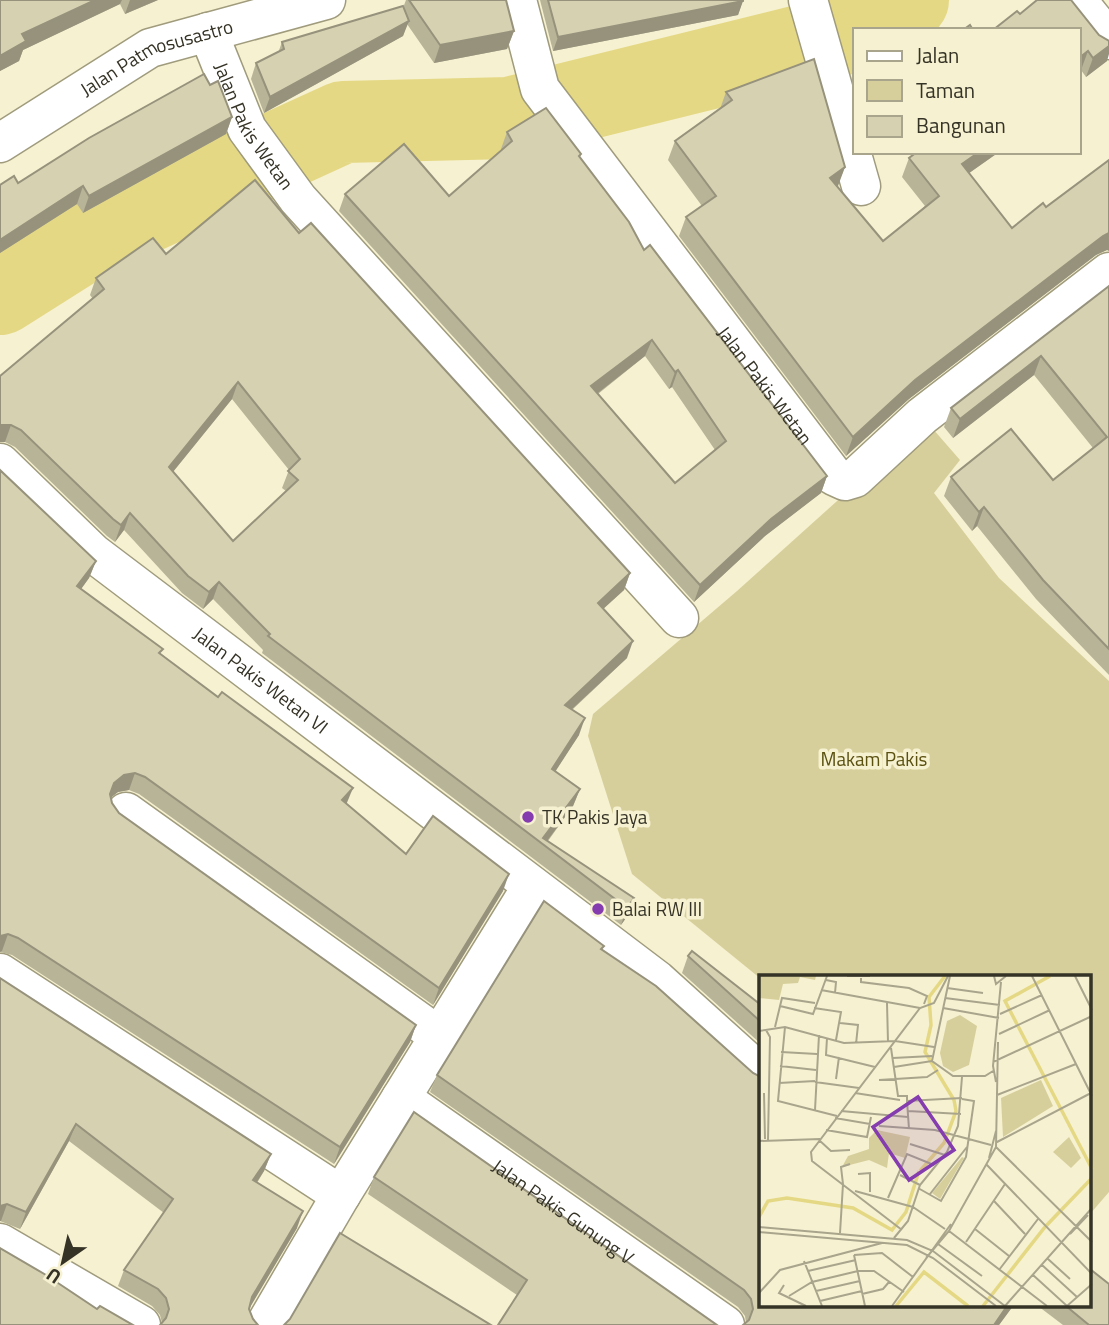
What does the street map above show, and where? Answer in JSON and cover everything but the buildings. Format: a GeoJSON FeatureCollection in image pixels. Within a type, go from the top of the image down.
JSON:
{"type":"FeatureCollection","features":[{"type":"Feature","properties":{"kind":"street","name":"Jalan Patmosusastro"},"geometry":{"type":"LineString","coordinates":[[0,144],[150,48],[326,0]]}},
{"type":"Feature","properties":{"kind":"street","name":"Jalan Pakis Wetan"},"geometry":{"type":"LineString","coordinates":[[517,0],[540,89],[834,476],[845,481],[855,478],[922,416],[1109,272]]}},
{"type":"Feature","properties":{"kind":"street"},"geometry":{"type":"LineString","coordinates":[[808,0],[861,186]]}},
{"type":"Feature","properties":{"kind":"street"},"geometry":{"type":"LineString","coordinates":[[1077,0],[1109,40]]}},
{"type":"Feature","properties":{"kind":"street","name":"Jalan Pakis Wetan"},"geometry":{"type":"LineString","coordinates":[[208,32],[247,129],[298,199],[679,618]]}},
{"type":"Feature","properties":{"kind":"street","name":"Jalan Pakis Wetan VI"},"geometry":{"type":"LineString","coordinates":[[0,463],[93,553],[657,980],[759,1072]]}},
{"type":"Feature","properties":{"kind":"street"},"geometry":{"type":"LineString","coordinates":[[127,812],[439,1037]]}},
{"type":"Feature","properties":{"kind":"street"},"geometry":{"type":"LineString","coordinates":[[265,1325],[341,1195],[532,886]]}},
{"type":"Feature","properties":{"kind":"street"},"geometry":{"type":"LineString","coordinates":[[0,972],[341,1195]]}},
{"type":"Feature","properties":{"kind":"street","name":"Jalan Pakis Gunung V"},"geometry":{"type":"LineString","coordinates":[[401,1098],[725,1325]]}},
{"type":"Feature","properties":{"kind":"street"},"geometry":{"type":"LineString","coordinates":[[0,1243],[141,1325]]}},
{"type":"Feature","properties":{"kind":"green space","name":"Makam Pakis"},"geometry":{"type":"Polygon","coordinates":[[[926,421],[960,460],[934,493],[999,578],[1109,681],[1109,1192],[1092,1212],[1092,975],[759,975],[759,977],[632,874],[588,736],[593,714],[737,591],[926,421]]]}},
{"type":"Feature","properties":{"kind":"waterway"},"geometry":{"type":"LineString","coordinates":[[830,39],[908,0]]}},
{"type":"Feature","properties":{"kind":"waterway"},"geometry":{"type":"LineString","coordinates":[[0,294],[87,239],[343,122],[509,118],[816,42]]}},
{"type":"Feature","properties":{"kind":"place","name":"TK Pakis Jaya"},"geometry":{"type":"Point","coordinates":[528,817]}},
{"type":"Feature","properties":{"kind":"place","name":"Balai RW III"},"geometry":{"type":"Point","coordinates":[598,909]}}]}
